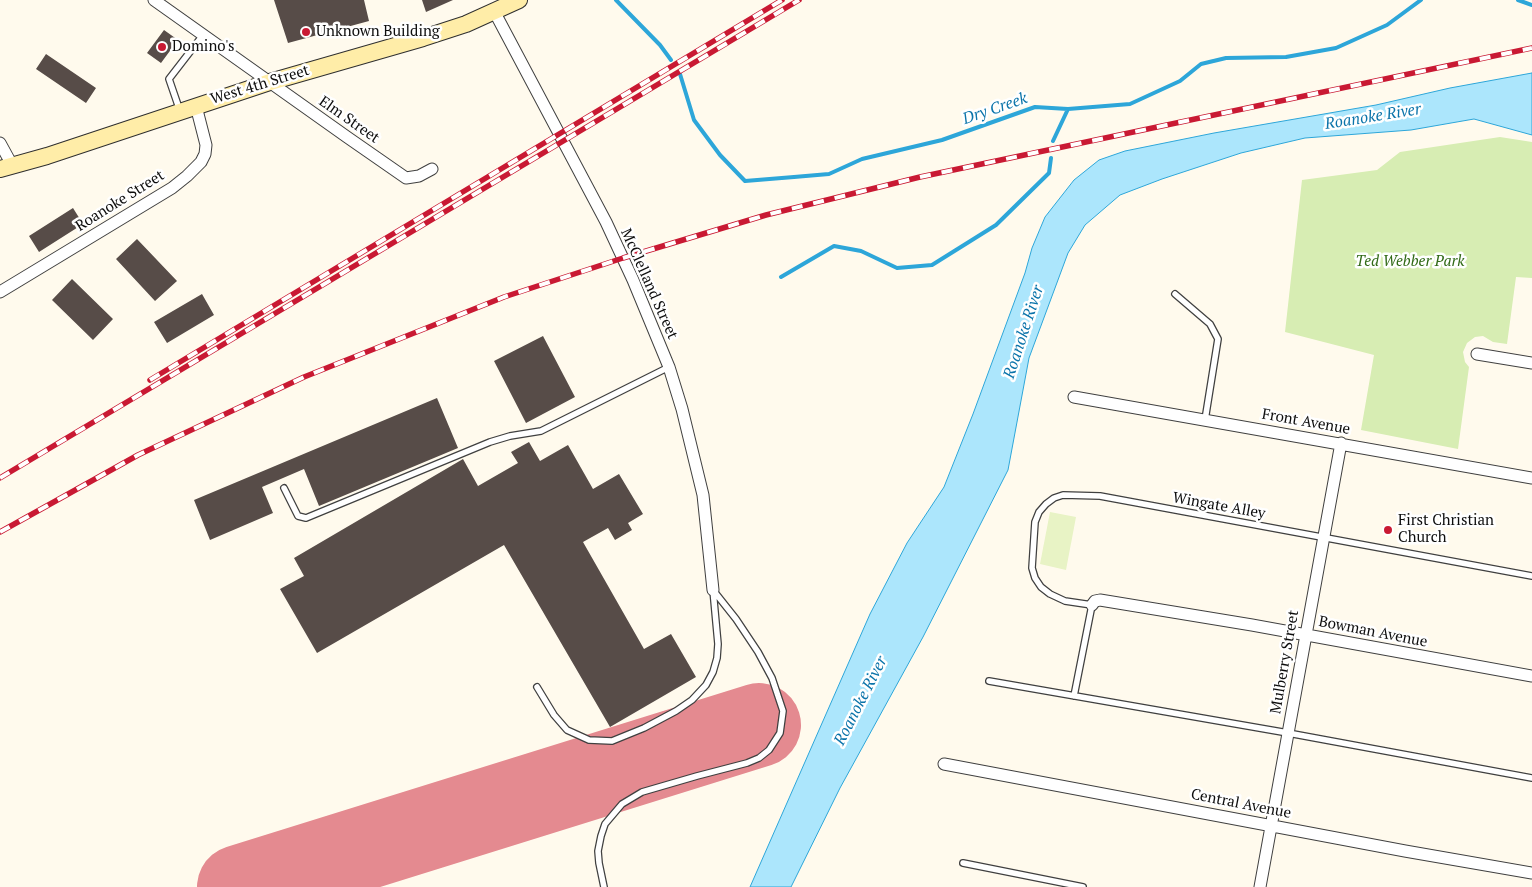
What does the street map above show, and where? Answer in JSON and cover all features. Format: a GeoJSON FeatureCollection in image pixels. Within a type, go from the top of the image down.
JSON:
{"type":"FeatureCollection","features":[{"type":"Feature","properties":{"kind":"main road","name":"West 4th Street"},"geometry":{"type":"LineString","coordinates":[[6,167],[47,156],[270,82],[423,38],[466,24],[520,0]]}},
{"type":"Feature","properties":{"kind":"street","name":"Elm Street"},"geometry":{"type":"LineString","coordinates":[[154,0],[406,178],[419,176],[432,169]]}},
{"type":"Feature","properties":{"kind":"street","name":"McClelland Street"},"geometry":{"type":"LineString","coordinates":[[494,12],[606,222],[634,280],[669,367],[682,409],[703,495],[713,590]]}},
{"type":"Feature","properties":{"kind":"street","name":"Roanoke Street"},"geometry":{"type":"LineString","coordinates":[[0,292],[172,188],[187,176],[201,162],[205,154],[206,145],[196,106]]}},
{"type":"Feature","properties":{"kind":"street"},"geometry":{"type":"LineString","coordinates":[[0,143],[6,167]]}},
{"type":"Feature","properties":{"kind":"street"},"geometry":{"type":"LineString","coordinates":[[1477,354],[1532,363]]}},
{"type":"Feature","properties":{"kind":"street","name":"Front Avenue"},"geometry":{"type":"LineString","coordinates":[[1074,397],[1532,478]]}},
{"type":"Feature","properties":{"kind":"street","name":"Mulberry Street"},"geometry":{"type":"LineString","coordinates":[[1260,887],[1341,443]]}},
{"type":"Feature","properties":{"kind":"street","name":"Bowman Avenue"},"geometry":{"type":"LineString","coordinates":[[1092,605],[1095,601],[1100,600],[1306,634],[1532,676]]}},
{"type":"Feature","properties":{"kind":"street","name":"Central Avenue"},"geometry":{"type":"LineString","coordinates":[[944,764],[1532,873]]}},
{"type":"Feature","properties":{"kind":"lane"},"geometry":{"type":"LineString","coordinates":[[180,111],[169,79],[203,35]]}},
{"type":"Feature","properties":{"kind":"lane"},"geometry":{"type":"LineString","coordinates":[[1175,294],[1210,324],[1218,339],[1205,420]]}},
{"type":"Feature","properties":{"kind":"lane"},"geometry":{"type":"LineString","coordinates":[[284,488],[298,516],[306,518],[490,442],[510,436],[541,431],[669,367]]}},
{"type":"Feature","properties":{"kind":"lane","name":"Wingate Alley"},"geometry":{"type":"LineString","coordinates":[[1092,605],[1065,601],[1050,594],[1041,587],[1035,578],[1032,568],[1035,522],[1039,512],[1054,498],[1063,494],[1100,496],[1532,576]]}},
{"type":"Feature","properties":{"kind":"lane"},"geometry":{"type":"LineString","coordinates":[[537,687],[554,715],[567,730],[588,740],[607,741],[621,738],[676,711],[692,700],[706,685],[713,672],[718,644],[713,590]]}},
{"type":"Feature","properties":{"kind":"lane"},"geometry":{"type":"LineString","coordinates":[[604,887],[599,863],[600,836],[605,824],[622,804],[642,792],[759,758],[769,750],[780,733],[783,711],[772,678],[758,652],[736,619],[713,590]]}},
{"type":"Feature","properties":{"kind":"lane"},"geometry":{"type":"LineString","coordinates":[[1074,696],[1092,605]]}},
{"type":"Feature","properties":{"kind":"lane"},"geometry":{"type":"LineString","coordinates":[[990,681],[1532,778]]}},
{"type":"Feature","properties":{"kind":"lane"},"geometry":{"type":"LineString","coordinates":[[963,864],[1082,887]]}},
{"type":"Feature","properties":{"kind":"green space","name":"Ted Webber Park"},"geometry":{"type":"Polygon","coordinates":[[[1500,137],[1532,142],[1532,278],[1516,277],[1507,344],[1493,342],[1483,336],[1475,337],[1467,343],[1463,352],[1465,362],[1469,367],[1458,449],[1361,430],[1374,355],[1285,332],[1302,180],[1377,170],[1400,152],[1500,137]]]}},
{"type":"Feature","properties":{"kind":"green space"},"geometry":{"type":"Polygon","coordinates":[[[1050,512],[1076,517],[1066,570],[1040,564],[1050,512]]]}},
{"type":"Feature","properties":{"kind":"water","name":"Roanoke River"},"geometry":{"type":"Polygon","coordinates":[[[1532,73],[1532,135],[1474,119],[1411,130],[1305,138],[1241,153],[1120,195],[1085,225],[1068,253],[1029,358],[1008,470],[923,637],[840,788],[791,887],[750,887],[870,614],[907,543],[944,487],[973,414],[1025,273],[1032,248],[1045,217],[1074,180],[1099,160],[1125,151],[1214,133],[1376,105],[1450,88],[1532,73]]]}},
{"type":"Feature","properties":{"kind":"building","name":"Unknown Building"},"geometry":{"type":"Polygon","coordinates":[[[274,0],[364,0],[369,21],[288,43],[274,0]]]}},
{"type":"Feature","properties":{"kind":"building","name":"Unknown Building"},"geometry":{"type":"Polygon","coordinates":[[[422,0],[453,0],[426,12],[422,0]]]}},
{"type":"Feature","properties":{"kind":"building"},"geometry":{"type":"Polygon","coordinates":[[[164,30],[178,40],[161,63],[147,53],[164,30]]]}},
{"type":"Feature","properties":{"kind":"building"},"geometry":{"type":"Polygon","coordinates":[[[46,54],[96,88],[86,103],[36,69],[46,54]]]}},
{"type":"Feature","properties":{"kind":"building"},"geometry":{"type":"Polygon","coordinates":[[[73,208],[83,224],[39,252],[29,236],[73,208]]]}},
{"type":"Feature","properties":{"kind":"building"},"geometry":{"type":"Polygon","coordinates":[[[137,239],[177,281],[155,301],[116,259],[137,239]]]}},
{"type":"Feature","properties":{"kind":"building"},"geometry":{"type":"Polygon","coordinates":[[[72,279],[113,319],[93,340],[52,300],[72,279]]]}},
{"type":"Feature","properties":{"kind":"building"},"geometry":{"type":"Polygon","coordinates":[[[202,294],[214,315],[167,343],[154,322],[202,294]]]}},
{"type":"Feature","properties":{"kind":"building"},"geometry":{"type":"Polygon","coordinates":[[[543,336],[575,397],[526,423],[494,361],[543,336]]]}},
{"type":"Feature","properties":{"kind":"building"},"geometry":{"type":"Polygon","coordinates":[[[437,398],[458,448],[319,506],[304,469],[262,487],[273,513],[210,540],[194,500],[437,398]]]}},
{"type":"Feature","properties":{"kind":"building"},"geometry":{"type":"Polygon","coordinates":[[[529,442],[540,461],[568,445],[593,489],[619,474],[643,514],[628,523],[632,530],[615,540],[608,528],[583,542],[644,649],[671,634],[696,677],[610,727],[504,545],[317,653],[280,589],[304,576],[294,558],[463,459],[478,486],[518,463],[511,452],[529,442]]]}},
{"type":"Feature","properties":{"kind":"waterway","name":"Dry Creek"},"geometry":{"type":"LineString","coordinates":[[616,0],[660,45],[671,60]]}},
{"type":"Feature","properties":{"kind":"waterway","name":"Dry Creek"},"geometry":{"type":"LineString","coordinates":[[680,74],[694,120],[720,155],[745,181],[829,174],[862,159],[942,140],[1035,107],[1068,109],[1130,104],[1180,81],[1201,64],[1226,58],[1286,57],[1336,48],[1387,25],[1421,0]]}},
{"type":"Feature","properties":{"kind":"waterway","name":"Dry Creek"},"geometry":{"type":"LineString","coordinates":[[1518,0],[1532,5]]}},
{"type":"Feature","properties":{"kind":"waterway"},"geometry":{"type":"LineString","coordinates":[[1053,141],[1068,109]]}},
{"type":"Feature","properties":{"kind":"waterway"},"geometry":{"type":"LineString","coordinates":[[781,277],[834,246],[861,251],[897,268],[932,265],[996,225],[1049,173],[1051,158]]}},
{"type":"Feature","properties":{"kind":"runway"},"geometry":{"type":"LineString","coordinates":[[239,887],[759,725]]}},
{"type":"Feature","properties":{"kind":"railway"},"geometry":{"type":"LineString","coordinates":[[150,380],[782,0]]}},
{"type":"Feature","properties":{"kind":"railway"},"geometry":{"type":"LineString","coordinates":[[0,478],[799,0]]}},
{"type":"Feature","properties":{"kind":"railway"},"geometry":{"type":"LineString","coordinates":[[0,532],[138,455],[304,377],[504,297],[623,258],[766,215],[920,177],[1532,48]]}},
{"type":"Feature","properties":{"kind":"place","name":"Unknown Building"},"geometry":{"type":"Point","coordinates":[306,32]}},
{"type":"Feature","properties":{"kind":"place","name":"Domino's"},"geometry":{"type":"Point","coordinates":[162,47]}},
{"type":"Feature","properties":{"kind":"place","name":"First Christian Church"},"geometry":{"type":"Point","coordinates":[1388,530]}}]}
